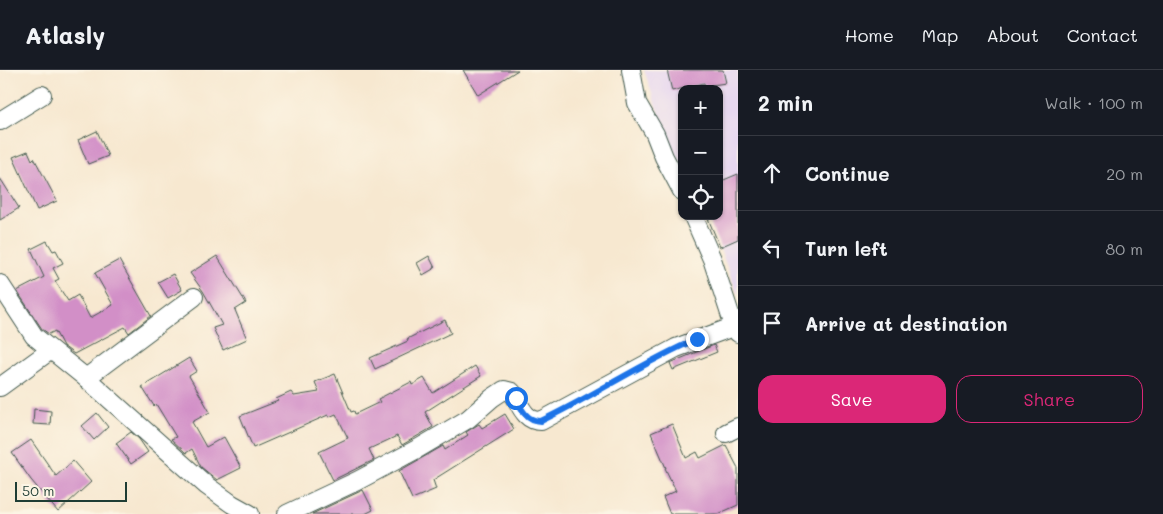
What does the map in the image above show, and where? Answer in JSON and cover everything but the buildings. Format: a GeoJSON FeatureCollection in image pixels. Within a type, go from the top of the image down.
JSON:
{"type":"FeatureCollection","features":[{"type":"Feature","properties":{"kind":"street"},"geometry":{"type":"LineString","coordinates":[[631,70],[637,102],[655,134],[664,157],[678,183]]}},
{"type":"Feature","properties":{"kind":"street"},"geometry":{"type":"LineString","coordinates":[[0,121],[42,95]]}},
{"type":"Feature","properties":{"kind":"street"},"geometry":{"type":"LineString","coordinates":[[287,514],[357,481],[428,443],[468,419],[504,390],[512,392],[527,416],[535,421],[541,421],[676,348],[737,328],[712,259],[695,220]]}},
{"type":"Feature","properties":{"kind":"street"},"geometry":{"type":"LineString","coordinates":[[0,284],[34,336],[86,378],[207,486],[250,514]]}},
{"type":"Feature","properties":{"kind":"street"},"geometry":{"type":"LineString","coordinates":[[86,378],[194,297]]}},
{"type":"Feature","properties":{"kind":"street"},"geometry":{"type":"LineString","coordinates":[[0,387],[51,350]]}},
{"type":"Feature","properties":{"kind":"shaded area"},"geometry":{"type":"Polygon","coordinates":[[[644,70],[738,70],[738,295],[709,220],[723,220],[723,85],[678,85],[678,158],[665,133],[644,70]]]}},
{"type":"Feature","properties":{"kind":"route"},"geometry":{"type":"LineString","coordinates":[[516,398],[527,416],[535,421],[541,421],[639,367],[697,339]]}}]}
